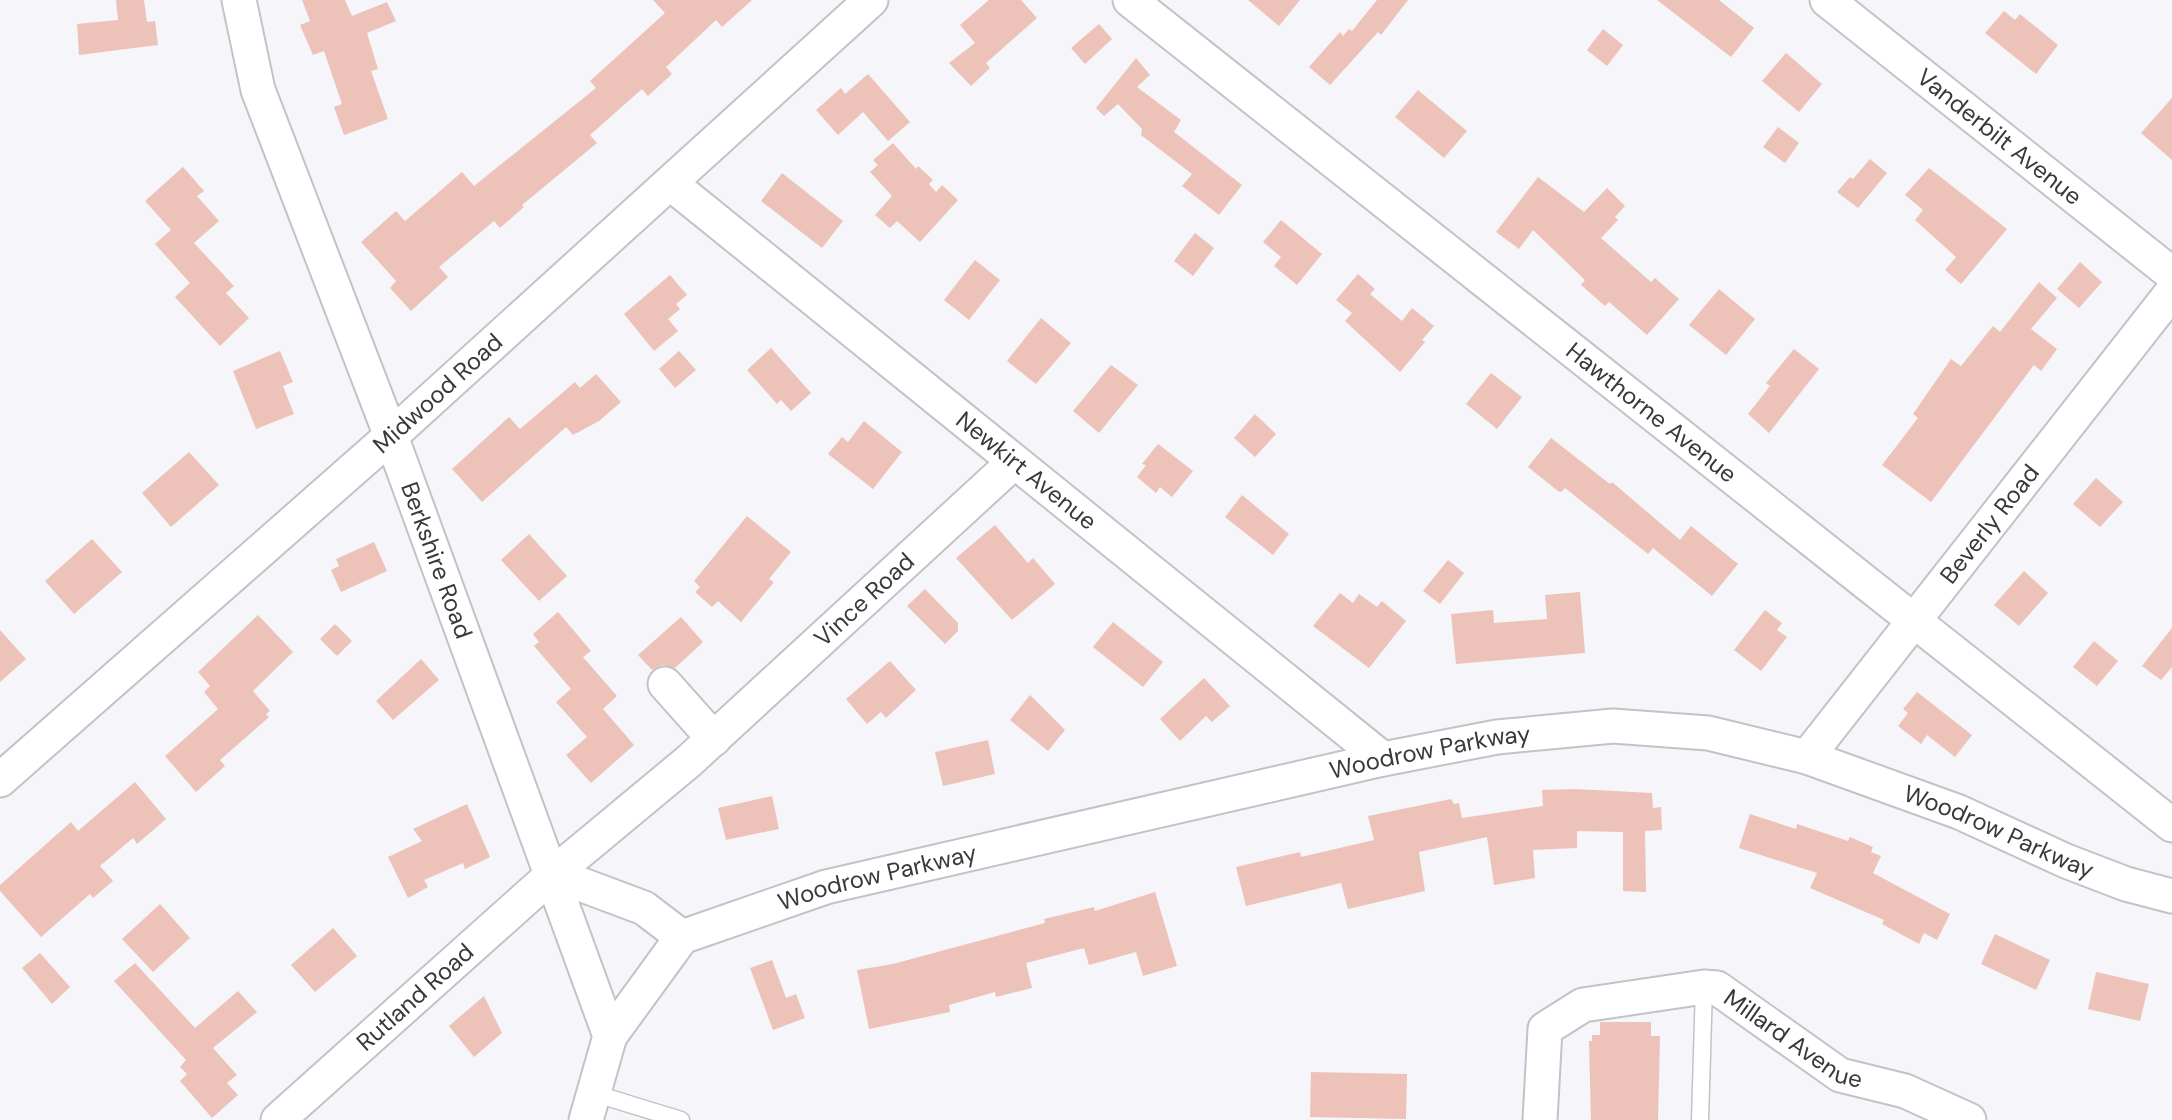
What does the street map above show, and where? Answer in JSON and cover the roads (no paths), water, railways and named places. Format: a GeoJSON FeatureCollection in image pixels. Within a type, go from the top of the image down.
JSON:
{"type":"FeatureCollection","features":[{"type":"Feature","properties":{"kind":"street","name":"Berkshire Road"},"geometry":{"type":"LineString","coordinates":[[239,0],[258,90],[391,436],[610,1036]]}},
{"type":"Feature","properties":{"kind":"street","name":"Midwood Road"},"geometry":{"type":"LineString","coordinates":[[0,780],[391,436],[871,0]]}},
{"type":"Feature","properties":{"kind":"street","name":"Hawthorne Avenue"},"geometry":{"type":"LineString","coordinates":[[1130,0],[1914,618],[2172,825]]}},
{"type":"Feature","properties":{"kind":"street","name":"Vanderbilt Avenue"},"geometry":{"type":"LineString","coordinates":[[1827,0],[2172,274]]}},
{"type":"Feature","properties":{"kind":"street","name":"Newkirt Avenue"},"geometry":{"type":"LineString","coordinates":[[670,183],[1383,759]]}},
{"type":"Feature","properties":{"kind":"street","name":"Beverly Road"},"geometry":{"type":"LineString","coordinates":[[1807,757],[2172,292]]}},
{"type":"Feature","properties":{"kind":"street","name":"Vince Road"},"geometry":{"type":"LineString","coordinates":[[553,874],[713,739],[1014,462]]}},
{"type":"Feature","properties":{"kind":"street"},"geometry":{"type":"LineString","coordinates":[[665,684],[713,739]]}},
{"type":"Feature","properties":{"kind":"street","name":"Woodrow Parkway"},"geometry":{"type":"LineString","coordinates":[[682,937],[826,887],[1383,759],[1497,737],[1613,726],[1708,733],[1807,757],[1959,812],[2066,861],[2126,884],[2172,896]]}},
{"type":"Feature","properties":{"kind":"street"},"geometry":{"type":"LineString","coordinates":[[553,874],[645,908],[682,937],[610,1036],[589,1107]]}},
{"type":"Feature","properties":{"kind":"street","name":"Rutland Road"},"geometry":{"type":"LineString","coordinates":[[278,1120],[553,874]]}},
{"type":"Feature","properties":{"kind":"street","name":"Millard Avenue"},"geometry":{"type":"LineString","coordinates":[[1540,1120],[1545,1028],[1583,1005],[1704,987],[1717,988],[1840,1075],[1905,1091],[1969,1120]]}},
{"type":"Feature","properties":{"kind":"lane"},"geometry":{"type":"LineString","coordinates":[[1700,1120],[1704,987]]}},
{"type":"Feature","properties":{"kind":"lane"},"geometry":{"type":"LineString","coordinates":[[589,1107],[681,1120]]}}]}
